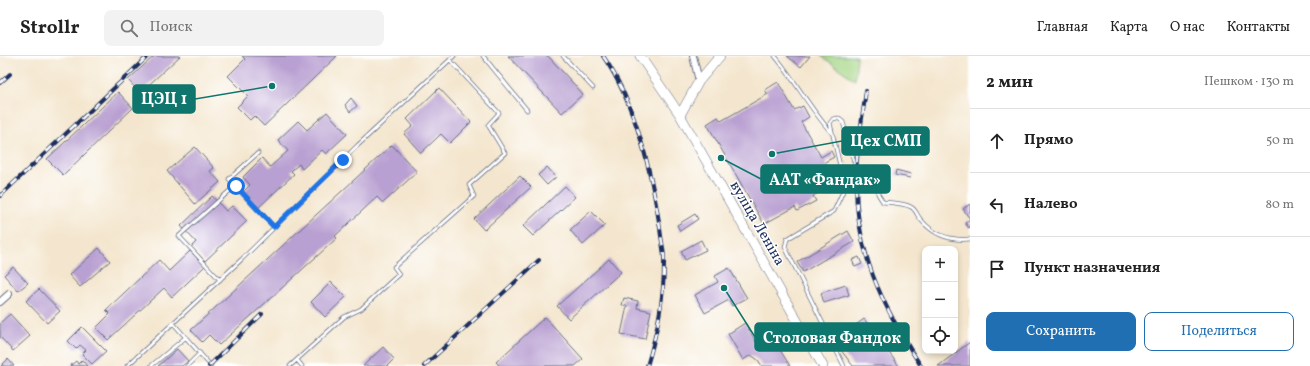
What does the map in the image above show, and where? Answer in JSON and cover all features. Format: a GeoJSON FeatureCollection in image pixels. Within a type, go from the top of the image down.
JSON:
{"type":"FeatureCollection","features":[{"type":"Feature","properties":{"kind":"main road","name":"вуліца Леніна"},"geometry":{"type":"LineString","coordinates":[[640,56],[680,115],[823,366]]}},
{"type":"Feature","properties":{"kind":"main road"},"geometry":{"type":"LineString","coordinates":[[680,115],[699,81],[720,56]]}},
{"type":"Feature","properties":{"kind":"street"},"geometry":{"type":"LineString","coordinates":[[693,56],[699,81]]}},
{"type":"Feature","properties":{"kind":"street"},"geometry":{"type":"LineString","coordinates":[[0,302],[9,294]]}},
{"type":"Feature","properties":{"kind":"lane"},"geometry":{"type":"LineString","coordinates":[[127,366],[220,280],[357,146],[454,56]]}},
{"type":"Feature","properties":{"kind":"lane"},"geometry":{"type":"LineString","coordinates":[[483,56],[527,110]]}},
{"type":"Feature","properties":{"kind":"lane"},"geometry":{"type":"LineString","coordinates":[[564,56],[594,88]]}},
{"type":"Feature","properties":{"kind":"lane"},"geometry":{"type":"LineString","coordinates":[[775,56],[792,76],[821,122],[832,133]]}},
{"type":"Feature","properties":{"kind":"lane"},"geometry":{"type":"LineString","coordinates":[[290,366],[344,317],[361,309],[399,274],[394,267],[474,196],[469,185],[505,153],[488,125],[499,113],[450,60]]}},
{"type":"Feature","properties":{"kind":"lane"},"geometry":{"type":"LineString","coordinates":[[844,366],[785,247],[787,239],[834,211],[842,196],[845,187],[830,123],[833,119],[838,118],[843,122],[856,169],[878,181],[878,194],[883,202],[910,206],[916,211],[921,221],[941,236],[955,240],[970,240]]}},
{"type":"Feature","properties":{"kind":"lane"},"geometry":{"type":"LineString","coordinates":[[258,153],[229,179],[274,227]]}},
{"type":"Feature","properties":{"kind":"lane"},"geometry":{"type":"LineString","coordinates":[[220,280],[179,236],[236,186]]}},
{"type":"Feature","properties":{"kind":"lane"},"geometry":{"type":"LineString","coordinates":[[173,323],[211,366]]}},
{"type":"Feature","properties":{"kind":"lane"},"geometry":{"type":"LineString","coordinates":[[151,366],[186,337]]}},
{"type":"Feature","properties":{"kind":"lane"},"geometry":{"type":"LineString","coordinates":[[187,366],[200,353]]}},
{"type":"Feature","properties":{"kind":"lane"},"geometry":{"type":"LineString","coordinates":[[296,360],[302,366]]}},
{"type":"Feature","properties":{"kind":"green space"},"geometry":{"type":"Polygon","coordinates":[[[821,56],[857,56],[855,80],[821,56]]]}},
{"type":"Feature","properties":{"kind":"building"},"geometry":{"type":"Polygon","coordinates":[[[154,56],[180,56],[140,93],[128,80],[154,56]]]}},
{"type":"Feature","properties":{"kind":"building"},"geometry":{"type":"Polygon","coordinates":[[[242,56],[337,56],[264,126],[254,116],[250,120],[237,107],[248,96],[228,76],[245,59],[242,56]]]}},
{"type":"Feature","properties":{"kind":"building"},"geometry":{"type":"Polygon","coordinates":[[[508,56],[548,56],[583,94],[562,113],[508,56]]]}},
{"type":"Feature","properties":{"kind":"building"},"geometry":{"type":"Polygon","coordinates":[[[787,56],[810,56],[801,67],[787,56]]]}},
{"type":"Feature","properties":{"kind":"building"},"geometry":{"type":"Polygon","coordinates":[[[778,82],[794,110],[803,106],[809,117],[801,122],[821,157],[831,151],[834,157],[825,162],[836,183],[813,196],[816,201],[797,211],[795,207],[764,224],[707,124],[718,117],[721,121],[768,94],[765,90],[778,82]]]}},
{"type":"Feature","properties":{"kind":"building"},"geometry":{"type":"Polygon","coordinates":[[[439,88],[471,122],[450,143],[441,134],[421,153],[404,134],[413,126],[407,119],[439,88]]]}},
{"type":"Feature","properties":{"kind":"building"},"geometry":{"type":"Polygon","coordinates":[[[118,92],[133,108],[63,175],[47,159],[118,92]]]}},
{"type":"Feature","properties":{"kind":"building"},"geometry":{"type":"Polygon","coordinates":[[[351,98],[357,106],[350,112],[345,105],[351,98]]]}},
{"type":"Feature","properties":{"kind":"building"},"geometry":{"type":"Polygon","coordinates":[[[327,112],[347,134],[326,154],[322,150],[302,169],[299,164],[291,171],[294,174],[258,208],[243,192],[250,185],[243,177],[262,158],[270,167],[288,151],[278,140],[298,121],[307,130],[327,112]]]}},
{"type":"Feature","properties":{"kind":"building"},"geometry":{"type":"Polygon","coordinates":[[[392,145],[417,172],[383,203],[377,197],[335,236],[337,238],[219,345],[209,335],[202,342],[191,330],[392,145]]]}},
{"type":"Feature","properties":{"kind":"building"},"geometry":{"type":"Polygon","coordinates":[[[195,147],[214,168],[210,171],[220,182],[195,204],[167,171],[195,147]]]}},
{"type":"Feature","properties":{"kind":"building"},"geometry":{"type":"Polygon","coordinates":[[[547,167],[556,177],[547,185],[538,175],[547,167]]]}},
{"type":"Feature","properties":{"kind":"building"},"geometry":{"type":"Polygon","coordinates":[[[896,170],[911,174],[910,178],[895,175],[896,170]]]}},
{"type":"Feature","properties":{"kind":"building"},"geometry":{"type":"Polygon","coordinates":[[[520,176],[531,187],[484,230],[474,219],[520,176]]]}},
{"type":"Feature","properties":{"kind":"building"},"geometry":{"type":"Polygon","coordinates":[[[565,186],[575,197],[533,236],[523,226],[565,186]]]}},
{"type":"Feature","properties":{"kind":"building"},"geometry":{"type":"Polygon","coordinates":[[[212,196],[226,211],[232,206],[247,221],[205,261],[191,247],[196,242],[181,226],[212,196]]]}},
{"type":"Feature","properties":{"kind":"building"},"geometry":{"type":"Polygon","coordinates":[[[970,204],[970,219],[963,209],[970,204]]]}},
{"type":"Feature","properties":{"kind":"building"},"geometry":{"type":"Polygon","coordinates":[[[591,211],[605,225],[583,245],[570,230],[591,211]]]}},
{"type":"Feature","properties":{"kind":"building"},"geometry":{"type":"Polygon","coordinates":[[[695,214],[698,219],[680,231],[677,225],[695,214]]]}},
{"type":"Feature","properties":{"kind":"building"},"geometry":{"type":"Polygon","coordinates":[[[970,219],[970,227],[969,228],[965,223],[970,219]]]}},
{"type":"Feature","properties":{"kind":"building"},"geometry":{"type":"Polygon","coordinates":[[[848,231],[854,242],[803,272],[797,262],[848,231]]]}},
{"type":"Feature","properties":{"kind":"building"},"geometry":{"type":"Polygon","coordinates":[[[701,240],[706,250],[685,260],[681,251],[701,240]]]}},
{"type":"Feature","properties":{"kind":"building"},"geometry":{"type":"Polygon","coordinates":[[[99,248],[110,261],[80,287],[69,275],[99,248]]]}},
{"type":"Feature","properties":{"kind":"building"},"geometry":{"type":"Polygon","coordinates":[[[190,251],[205,266],[172,297],[164,288],[108,340],[96,328],[110,314],[106,310],[159,260],[169,271],[190,251]]]}},
{"type":"Feature","properties":{"kind":"building"},"geometry":{"type":"Polygon","coordinates":[[[859,257],[862,264],[855,267],[852,260],[859,257]]]}},
{"type":"Feature","properties":{"kind":"building"},"geometry":{"type":"Polygon","coordinates":[[[609,259],[621,272],[569,319],[557,306],[609,259]]]}},
{"type":"Feature","properties":{"kind":"building"},"geometry":{"type":"Polygon","coordinates":[[[13,267],[28,283],[18,291],[4,275],[13,267]]]}},
{"type":"Feature","properties":{"kind":"building"},"geometry":{"type":"Polygon","coordinates":[[[729,268],[747,298],[732,306],[729,300],[705,313],[695,295],[718,282],[715,276],[729,268]]]}},
{"type":"Feature","properties":{"kind":"building"},"geometry":{"type":"Polygon","coordinates":[[[331,282],[346,297],[325,317],[311,302],[331,282]]]}},
{"type":"Feature","properties":{"kind":"building"},"geometry":{"type":"Polygon","coordinates":[[[846,285],[849,295],[824,303],[821,293],[846,285]]]}},
{"type":"Feature","properties":{"kind":"building"},"geometry":{"type":"Polygon","coordinates":[[[39,289],[60,311],[47,323],[26,301],[39,289]]]}},
{"type":"Feature","properties":{"kind":"building"},"geometry":{"type":"Polygon","coordinates":[[[624,298],[638,301],[637,308],[651,311],[645,339],[621,334],[627,306],[622,305],[624,298]]]}},
{"type":"Feature","properties":{"kind":"building"},"geometry":{"type":"Polygon","coordinates":[[[10,314],[30,336],[13,351],[0,337],[0,323],[10,314]]]}},
{"type":"Feature","properties":{"kind":"building"},"geometry":{"type":"Polygon","coordinates":[[[545,317],[583,359],[575,366],[500,366],[496,362],[545,317]]]}},
{"type":"Feature","properties":{"kind":"building"},"geometry":{"type":"Polygon","coordinates":[[[864,319],[899,366],[853,366],[834,341],[864,319]]]}},
{"type":"Feature","properties":{"kind":"building"},"geometry":{"type":"Polygon","coordinates":[[[745,323],[756,342],[770,334],[775,343],[782,339],[786,346],[780,350],[790,366],[762,366],[758,360],[751,355],[743,360],[728,334],[745,323]]]}},
{"type":"Feature","properties":{"kind":"building"},"geometry":{"type":"Polygon","coordinates":[[[82,327],[106,351],[92,364],[82,354],[86,350],[80,345],[76,349],[68,341],[82,327]]]}},
{"type":"Feature","properties":{"kind":"building"},"geometry":{"type":"Polygon","coordinates":[[[970,342],[970,366],[938,366],[954,354],[958,354],[958,351],[970,342]]]}},
{"type":"Feature","properties":{"kind":"building"},"geometry":{"type":"Polygon","coordinates":[[[383,347],[394,359],[387,366],[363,366],[383,347]]]}},
{"type":"Feature","properties":{"kind":"building"},"geometry":{"type":"Polygon","coordinates":[[[177,349],[188,361],[182,366],[158,366],[177,349]]]}},
{"type":"Feature","properties":{"kind":"building"},"geometry":{"type":"Polygon","coordinates":[[[8,359],[14,366],[1,366],[8,359]]]}},
{"type":"Feature","properties":{"kind":"building"},"geometry":{"type":"Polygon","coordinates":[[[82,360],[87,366],[70,366],[76,361],[78,364],[82,360]]]}},
{"type":"Feature","properties":{"kind":"railway"},"geometry":{"type":"LineString","coordinates":[[0,196],[148,56]]}},
{"type":"Feature","properties":{"kind":"railway"},"geometry":{"type":"LineString","coordinates":[[603,56],[625,95],[647,161],[663,251],[664,277],[661,303],[657,328],[647,366]]}},
{"type":"Feature","properties":{"kind":"railway"},"geometry":{"type":"LineString","coordinates":[[0,83],[10,74]]}},
{"type":"Feature","properties":{"kind":"railway"},"geometry":{"type":"LineString","coordinates":[[866,91],[856,176],[860,228],[865,252],[883,299],[907,344],[921,366]]}},
{"type":"Feature","properties":{"kind":"railway"},"geometry":{"type":"LineString","coordinates":[[424,366],[539,260]]}},
{"type":"Feature","properties":{"kind":"railway"},"geometry":{"type":"LineString","coordinates":[[209,366],[262,314]]}},
{"type":"Feature","properties":{"kind":"place","name":"ЦЭЦ 1"},"geometry":{"type":"Point","coordinates":[272,86]}},
{"type":"Feature","properties":{"kind":"place","name":"Цех СМП"},"geometry":{"type":"Point","coordinates":[772,154]}},
{"type":"Feature","properties":{"kind":"place","name":"ААТ «Фандак»"},"geometry":{"type":"Point","coordinates":[721,158]}},
{"type":"Feature","properties":{"kind":"place","name":"Столовая Фандок"},"geometry":{"type":"Point","coordinates":[724,288]}},
{"type":"Feature","properties":{"kind":"route"},"geometry":{"type":"LineString","coordinates":[[236,186],[274,227],[343,160]]}}]}
